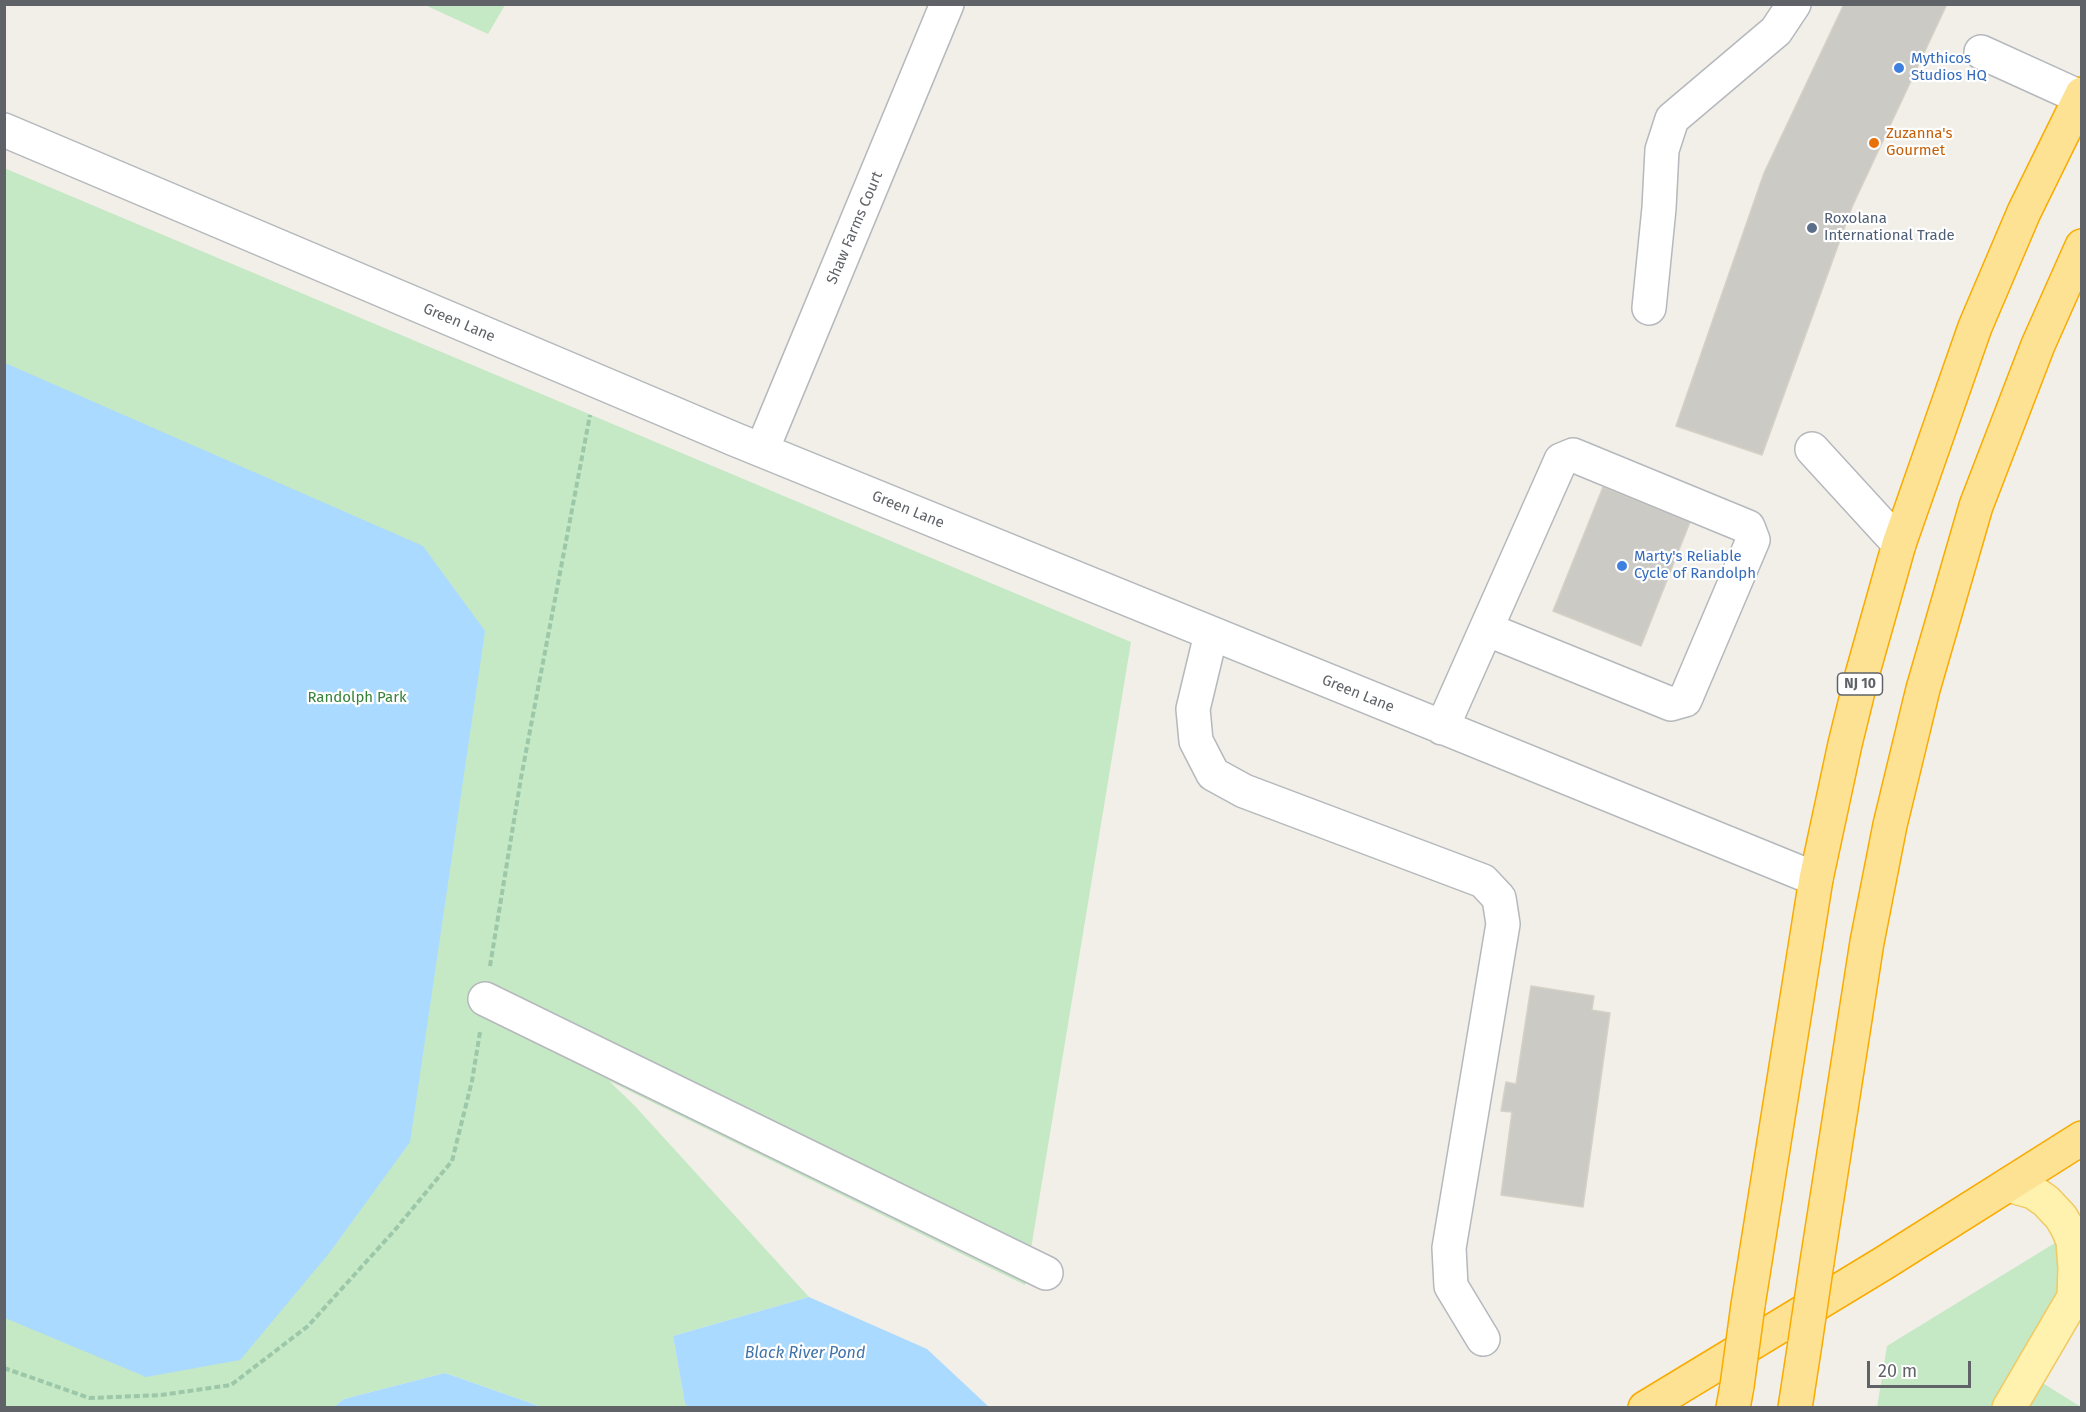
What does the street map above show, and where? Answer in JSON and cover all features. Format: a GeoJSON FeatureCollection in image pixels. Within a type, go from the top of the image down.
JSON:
{"type":"FeatureCollection","features":[{"type":"Feature","properties":{"kind":"highway","name":"NJ 10"},"geometry":{"type":"LineString","coordinates":[[1735,1397],[1816,879],[1847,732],[1899,544],[1975,327],[2024,212],[2081,96]]}},
{"type":"Feature","properties":{"kind":"highway"},"geometry":{"type":"LineString","coordinates":[[1795,1407],[1867,942],[1890,825],[1923,689],[1976,506],[2038,345],[2082,246]]}},
{"type":"Feature","properties":{"kind":"highway"},"geometry":{"type":"LineString","coordinates":[[1645,1407],[1884,1263],[2082,1138]]}},
{"type":"Feature","properties":{"kind":"main road"},"geometry":{"type":"LineString","coordinates":[[2008,1185],[2033,1192],[2046,1201],[2061,1217],[2073,1241],[2078,1294],[2013,1406]]}},
{"type":"Feature","properties":{"kind":"street","name":"Shaw Farms Court"},"geometry":{"type":"LineString","coordinates":[[762,450],[947,4]]}},
{"type":"Feature","properties":{"kind":"street"},"geometry":{"type":"LineString","coordinates":[[1649,308],[1662,150],[1672,119],[1776,31],[1794,4]]}},
{"type":"Feature","properties":{"kind":"street"},"geometry":{"type":"LineString","coordinates":[[1981,52],[2081,96]]}},
{"type":"Feature","properties":{"kind":"street","name":"Green Lane"},"geometry":{"type":"LineString","coordinates":[[4,130],[762,450],[1816,879]]}},
{"type":"Feature","properties":{"kind":"street"},"geometry":{"type":"LineString","coordinates":[[1812,449],[1899,544]]}},
{"type":"Feature","properties":{"kind":"street"},"geometry":{"type":"LineString","coordinates":[[1442,728],[1486,629],[1562,460],[1573,454],[1748,527],[1752,540],[1685,700],[1671,704],[1486,629]]}},
{"type":"Feature","properties":{"kind":"street"},"geometry":{"type":"LineString","coordinates":[[1211,634],[1193,708],[1196,741],[1213,774],[1244,791],[1483,881],[1499,898],[1503,924],[1449,1248],[1451,1286],[1483,1339]]}},
{"type":"Feature","properties":{"kind":"street"},"geometry":{"type":"LineString","coordinates":[[485,999],[1046,1273]]}},
{"type":"Feature","properties":{"kind":"path"},"geometry":{"type":"LineString","coordinates":[[4,1368],[89,1398],[161,1395],[231,1385],[308,1326],[394,1231],[452,1161],[472,1081],[520,778],[596,380]]}},
{"type":"Feature","properties":{"kind":"green space"},"geometry":{"type":"Polygon","coordinates":[[[505,4],[488,34],[425,5],[505,4]]]}},
{"type":"Feature","properties":{"kind":"green space","name":"Randolph Park"},"geometry":{"type":"Polygon","coordinates":[[[4,168],[1131,642],[1025,1285],[609,1081],[634,1105],[809,1297],[673,1336],[685,1404],[690,1407],[542,1407],[445,1373],[344,1399],[334,1407],[5,1407],[4,168]]]}},
{"type":"Feature","properties":{"kind":"green space"},"geometry":{"type":"Polygon","coordinates":[[[2081,1227],[2081,1277],[2025,1372],[2081,1407],[1877,1408],[1887,1346],[2081,1227]]]}},
{"type":"Feature","properties":{"kind":"water"},"geometry":{"type":"Polygon","coordinates":[[[5,363],[423,546],[485,631],[410,1142],[330,1252],[240,1360],[146,1377],[5,1318],[5,363]]]}},
{"type":"Feature","properties":{"kind":"water","name":"Black River Pond"},"geometry":{"type":"Polygon","coordinates":[[[809,1297],[927,1349],[989,1407],[690,1408],[685,1404],[673,1336],[809,1297]]]}},
{"type":"Feature","properties":{"kind":"water"},"geometry":{"type":"Polygon","coordinates":[[[445,1373],[542,1407],[334,1407],[344,1399],[445,1373]]]}},
{"type":"Feature","properties":{"kind":"building"},"geometry":{"type":"Polygon","coordinates":[[[1844,4],[1947,4],[1852,207],[1762,455],[1676,426],[1764,173],[1844,4]]]}},
{"type":"Feature","properties":{"kind":"building","name":"Marty's Reliable Cycle of Randolph"},"geometry":{"type":"Polygon","coordinates":[[[1603,487],[1690,522],[1641,646],[1553,611],[1603,487]]]}},
{"type":"Feature","properties":{"kind":"building"},"geometry":{"type":"Polygon","coordinates":[[[1531,986],[1594,996],[1592,1010],[1610,1013],[1583,1207],[1501,1195],[1512,1112],[1501,1111],[1506,1082],[1516,1084],[1531,986]]]}},
{"type":"Feature","properties":{"kind":"place","name":"Mythicos Studios HQ"},"geometry":{"type":"Point","coordinates":[1899,68]}},
{"type":"Feature","properties":{"kind":"place","name":"Zuzanna's Gourmet"},"geometry":{"type":"Point","coordinates":[1874,143]}},
{"type":"Feature","properties":{"kind":"place","name":"Roxolana International Trade"},"geometry":{"type":"Point","coordinates":[1812,228]}},
{"type":"Feature","properties":{"kind":"place","name":"Marty's Reliable Cycle of Randolph"},"geometry":{"type":"Point","coordinates":[1622,566]}}]}
